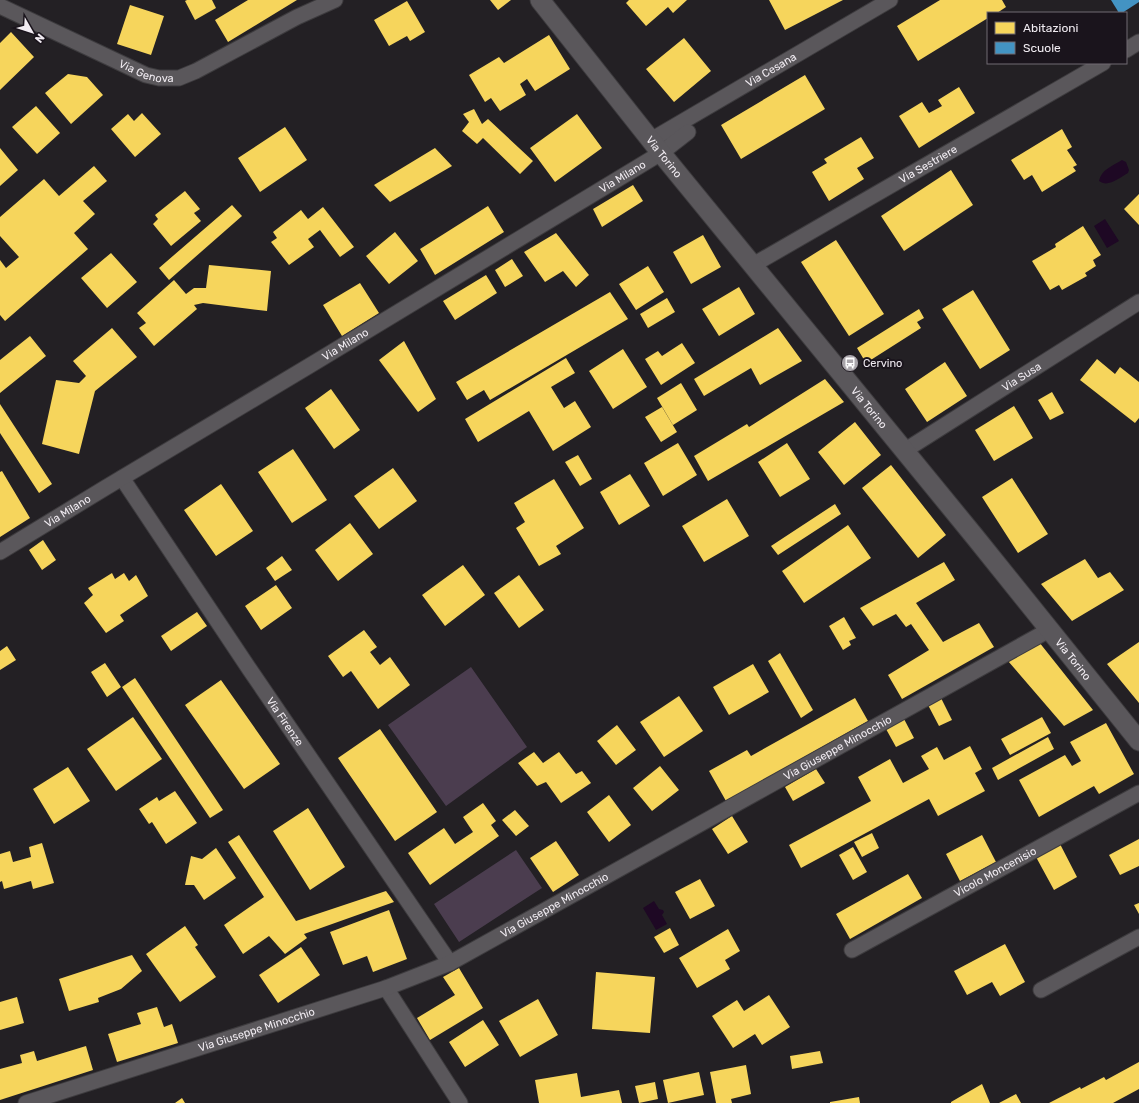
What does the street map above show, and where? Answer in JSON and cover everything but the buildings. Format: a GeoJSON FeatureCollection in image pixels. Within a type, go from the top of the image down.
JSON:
{"type":"FeatureCollection","features":[{"type":"Feature","properties":{"kind":"street","name":"Via Genova"},"geometry":{"type":"LineString","coordinates":[[0,6],[146,75],[159,78],[179,78],[196,71],[297,17],[335,0]]}},
{"type":"Feature","properties":{"kind":"street","name":"Via Torino"},"geometry":{"type":"LineString","coordinates":[[540,0],[656,147],[1139,741]]}},
{"type":"Feature","properties":{"kind":"street","name":"Via Cesana"},"geometry":{"type":"LineString","coordinates":[[656,147],[890,0]]}},
{"type":"Feature","properties":{"kind":"street"},"geometry":{"type":"LineString","coordinates":[[1127,49],[1139,42]]}},
{"type":"Feature","properties":{"kind":"street","name":"Via Sestriere"},"geometry":{"type":"LineString","coordinates":[[753,265],[1101,64]]}},
{"type":"Feature","properties":{"kind":"street","name":"Via Milano"},"geometry":{"type":"LineString","coordinates":[[0,552],[302,370],[656,147],[688,132]]}},
{"type":"Feature","properties":{"kind":"street","name":"Via Susa"},"geometry":{"type":"LineString","coordinates":[[904,451],[1139,302]]}},
{"type":"Feature","properties":{"kind":"street","name":"Via Firenze"},"geometry":{"type":"LineString","coordinates":[[122,478],[250,670],[450,963]]}},
{"type":"Feature","properties":{"kind":"street","name":"Via Giuseppe Minocchio"},"geometry":{"type":"LineString","coordinates":[[26,1103],[386,988],[450,963],[1049,630]]}},
{"type":"Feature","properties":{"kind":"street","name":"Vicolo Moncenisio"},"geometry":{"type":"LineString","coordinates":[[852,950],[1139,793]]}},
{"type":"Feature","properties":{"kind":"street"},"geometry":{"type":"LineString","coordinates":[[1041,990],[1139,937]]}},
{"type":"Feature","properties":{"kind":"street"},"geometry":{"type":"LineString","coordinates":[[386,988],[460,1103]]}},
{"type":"Feature","properties":{"kind":"shaded area"},"geometry":{"type":"Polygon","coordinates":[[[1122,160],[1126,162],[1129,170],[1128,173],[1110,183],[1102,183],[1099,181],[1100,177],[1105,171],[1122,160]]]}},
{"type":"Feature","properties":{"kind":"shaded area"},"geometry":{"type":"Polygon","coordinates":[[[1105,219],[1119,241],[1107,248],[1094,226],[1105,219]]]}},
{"type":"Feature","properties":{"kind":"shaded area"},"geometry":{"type":"Polygon","coordinates":[[[471,667],[527,747],[446,806],[388,725],[471,667]]]}},
{"type":"Feature","properties":{"kind":"shaded area"},"geometry":{"type":"Polygon","coordinates":[[[516,850],[542,888],[459,942],[434,904],[516,850]]]}},
{"type":"Feature","properties":{"kind":"shaded area"},"geometry":{"type":"Polygon","coordinates":[[[654,901],[659,909],[663,910],[664,912],[662,915],[667,924],[656,930],[643,908],[654,901]]]}},
{"type":"Feature","properties":{"kind":"place","name":"Cervino"},"geometry":{"type":"Point","coordinates":[850,363]}}]}
